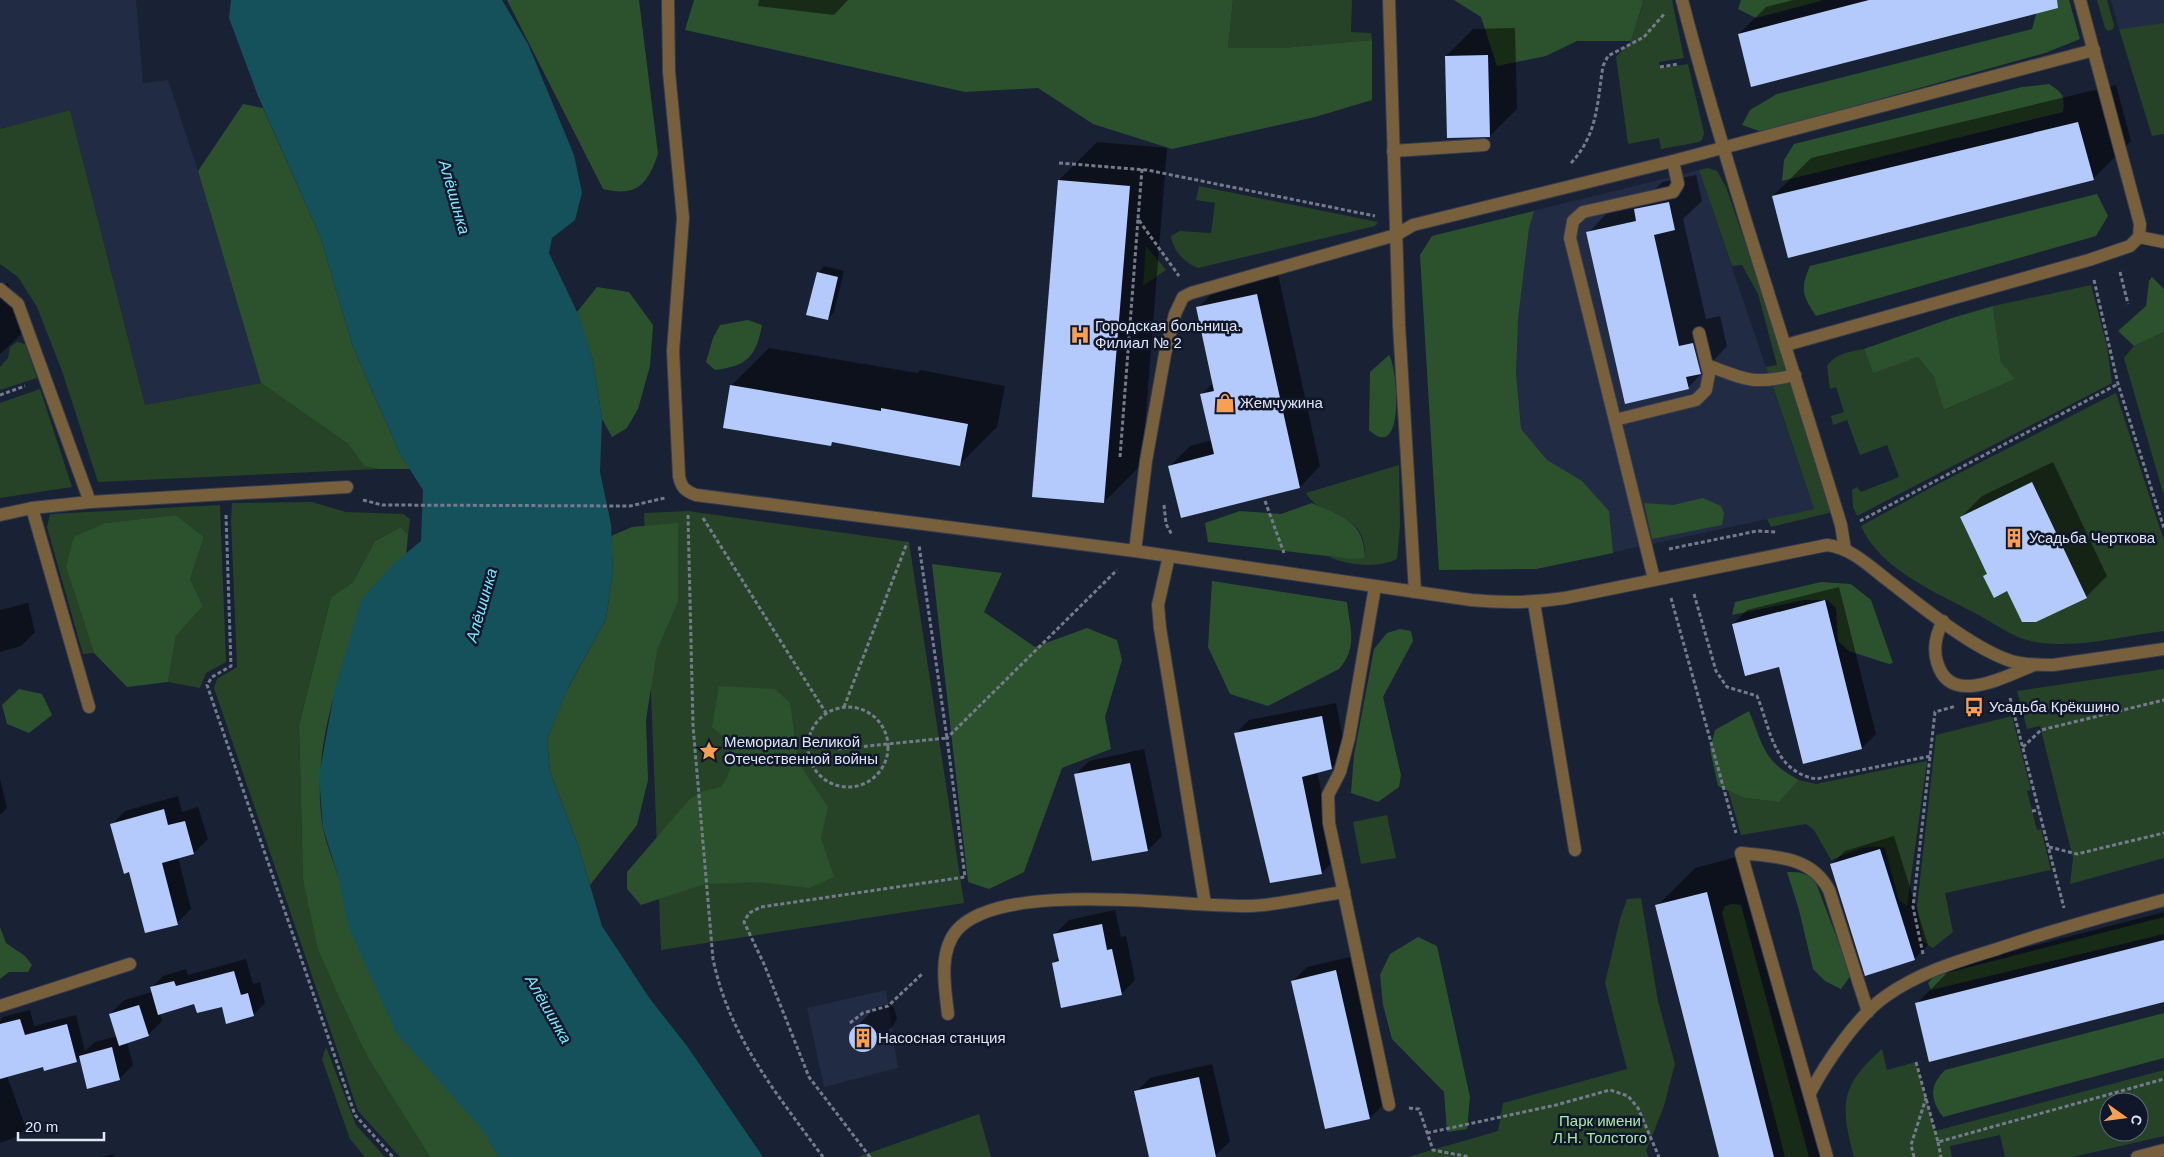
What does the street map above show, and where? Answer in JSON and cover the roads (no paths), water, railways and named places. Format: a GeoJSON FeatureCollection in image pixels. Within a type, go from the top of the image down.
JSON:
{"type":"FeatureCollection","features":[{"type":"Feature","properties":{"kind":"street"},"geometry":{"type":"LineString","coordinates":[[668,0],[669,72],[683,218],[682,257],[675,300],[674,360],[679,476],[681,486],[687,492],[696,495],[1136,551],[1471,600],[1534,602],[1823,545],[1845,550],[1943,622],[2000,657],[2034,665],[2053,665],[2164,649]]}},
{"type":"Feature","properties":{"kind":"street"},"geometry":{"type":"LineString","coordinates":[[1389,0],[1396,235],[1415,592]]}},
{"type":"Feature","properties":{"kind":"street"},"geometry":{"type":"LineString","coordinates":[[1682,0],[1723,148],[1796,375],[1842,529],[1845,550]]}},
{"type":"Feature","properties":{"kind":"street"},"geometry":{"type":"LineString","coordinates":[[1786,345],[2089,260],[2130,246],[2139,237],[2140,224],[2080,0]]}},
{"type":"Feature","properties":{"kind":"street"},"geometry":{"type":"LineString","coordinates":[[1136,551],[1150,433],[1165,354],[1175,314],[1183,297],[1191,293],[1396,235],[1413,225],[1673,161],[2094,50]]}},
{"type":"Feature","properties":{"kind":"street"},"geometry":{"type":"LineString","coordinates":[[1393,151],[1484,145]]}},
{"type":"Feature","properties":{"kind":"street"},"geometry":{"type":"LineString","coordinates":[[1654,579],[1570,238],[1573,221],[1583,212],[1672,192],[1678,184],[1673,161]]}},
{"type":"Feature","properties":{"kind":"street"},"geometry":{"type":"LineString","coordinates":[[2139,237],[2164,242]]}},
{"type":"Feature","properties":{"kind":"street"},"geometry":{"type":"LineString","coordinates":[[0,289],[18,304],[90,502]]}},
{"type":"Feature","properties":{"kind":"street"},"geometry":{"type":"LineString","coordinates":[[1615,420],[1696,400],[1706,390],[1708,374],[1699,333]]}},
{"type":"Feature","properties":{"kind":"street"},"geometry":{"type":"LineString","coordinates":[[1707,366],[1745,380],[1770,381],[1796,375]]}},
{"type":"Feature","properties":{"kind":"street"},"geometry":{"type":"LineString","coordinates":[[0,515],[32,508],[90,502],[347,488]]}},
{"type":"Feature","properties":{"kind":"street"},"geometry":{"type":"LineString","coordinates":[[32,508],[89,707]]}},
{"type":"Feature","properties":{"kind":"street"},"geometry":{"type":"LineString","coordinates":[[1168,556],[1158,605],[1160,628],[1205,904]]}},
{"type":"Feature","properties":{"kind":"street"},"geometry":{"type":"LineString","coordinates":[[1375,587],[1349,738],[1340,772],[1328,795],[1329,823],[1389,1105]]}},
{"type":"Feature","properties":{"kind":"street"},"geometry":{"type":"LineString","coordinates":[[1534,602],[1575,850]]}},
{"type":"Feature","properties":{"kind":"street"},"geometry":{"type":"LineString","coordinates":[[1943,622],[1936,640],[1935,653],[1939,667],[1952,684],[1963,687],[1978,686],[2034,665]]}},
{"type":"Feature","properties":{"kind":"street"},"geometry":{"type":"LineString","coordinates":[[1828,1157],[1742,852],[1802,863],[1820,874],[1828,890],[1868,1012]]}},
{"type":"Feature","properties":{"kind":"street"},"geometry":{"type":"LineString","coordinates":[[948,1014],[944,974],[947,951],[957,930],[982,913],[1015,905],[1057,900],[1117,899],[1248,906],[1344,892]]}},
{"type":"Feature","properties":{"kind":"street"},"geometry":{"type":"LineString","coordinates":[[1810,1093],[1824,1066],[1868,1012],[1885,996],[1927,972],[2068,925],[2164,900]]}},
{"type":"Feature","properties":{"kind":"street"},"geometry":{"type":"LineString","coordinates":[[0,1006],[130,964]]}},
{"type":"Feature","properties":{"kind":"street"},"geometry":{"type":"LineString","coordinates":[[2137,1157],[2164,1150]]}},
{"type":"Feature","properties":{"kind":"water","name":"Алёшинка"},"geometry":{"type":"Polygon","coordinates":[[[231,0],[502,0],[528,44],[574,155],[582,193],[575,220],[552,238],[549,253],[580,318],[593,361],[602,419],[600,472],[611,524],[613,571],[606,619],[569,686],[547,739],[550,772],[578,845],[602,926],[650,999],[687,1046],[763,1157],[499,1157],[481,1128],[396,1033],[348,926],[338,876],[323,828],[319,776],[335,688],[361,600],[393,564],[421,541],[423,490],[400,454],[353,347],[320,236],[258,96],[229,18],[231,0]]]}},
{"type":"Feature","properties":{"kind":"place","name":"Городская больница. Филиал № 2"},"geometry":{"type":"Point","coordinates":[1080,335]}},
{"type":"Feature","properties":{"kind":"place","name":"Жемчужина"},"geometry":{"type":"Point","coordinates":[1225,403]}},
{"type":"Feature","properties":{"kind":"place","name":"Усадьба Черткова"},"geometry":{"type":"Point","coordinates":[2014,538]}},
{"type":"Feature","properties":{"kind":"place","name":"Усадьба Крёкшино"},"geometry":{"type":"Point","coordinates":[1974,707]}},
{"type":"Feature","properties":{"kind":"place","name":"Мемориал Великой Отечественной войны"},"geometry":{"type":"Point","coordinates":[709,751]}},
{"type":"Feature","properties":{"kind":"place","name":"Насосная станция"},"geometry":{"type":"Point","coordinates":[863,1038]}},
{"type":"Feature","properties":{"kind":"park label","name":"Парк имени Л.Н. Толстого"},"geometry":{"type":"Point","coordinates":[1600,1130]}}]}
